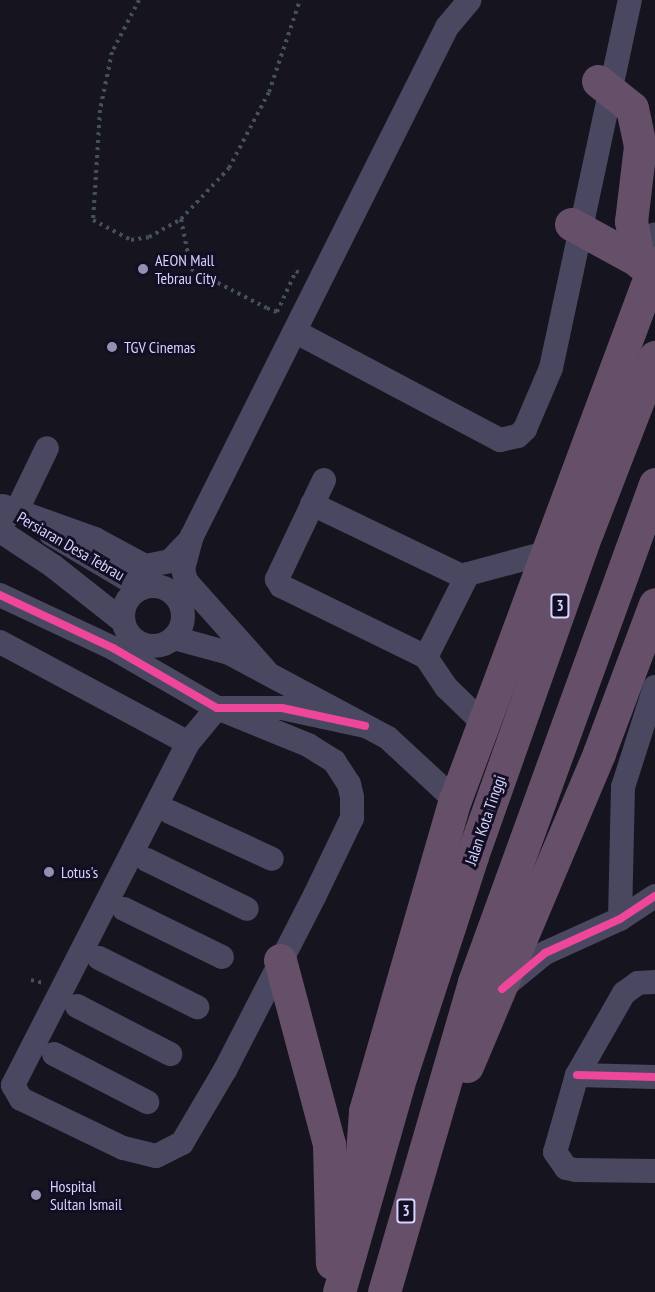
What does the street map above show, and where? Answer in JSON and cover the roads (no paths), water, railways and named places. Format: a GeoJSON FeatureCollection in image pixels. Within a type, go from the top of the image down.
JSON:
{"type":"FeatureCollection","features":[{"type":"Feature","properties":{"kind":"highway"},"geometry":{"type":"LineString","coordinates":[[357,1221],[365,1111],[455,800],[651,261],[631,220],[639,127],[632,108],[598,81]]}},
{"type":"Feature","properties":{"kind":"highway"},"geometry":{"type":"LineString","coordinates":[[571,224],[651,261]]}},
{"type":"Feature","properties":{"kind":"highway","name":"Jalan Kota Tinggi"},"geometry":{"type":"LineString","coordinates":[[339,1292],[357,1221],[502,769],[586,532],[655,357]]}},
{"type":"Feature","properties":{"kind":"highway","name":"3"},"geometry":{"type":"LineString","coordinates":[[384,1292],[429,1131],[478,971],[655,484]]}},
{"type":"Feature","properties":{"kind":"highway"},"geometry":{"type":"LineString","coordinates":[[429,1131],[456,1090],[502,989],[599,753],[655,604]]}},
{"type":"Feature","properties":{"kind":"highway"},"geometry":{"type":"LineString","coordinates":[[280,960],[329,1144],[334,1215],[332,1292]]}},
{"type":"Feature","properties":{"kind":"street"},"geometry":{"type":"LineString","coordinates":[[267,672],[186,581],[183,569],[192,537],[321,285],[335,233],[447,27],[470,0]]}},
{"type":"Feature","properties":{"kind":"street"},"geometry":{"type":"LineString","coordinates":[[296,332],[500,440],[518,436],[525,429],[551,368],[630,0]]}},
{"type":"Feature","properties":{"kind":"street"},"geometry":{"type":"LineString","coordinates":[[1,511],[19,506],[47,448]]}},
{"type":"Feature","properties":{"kind":"street"},"geometry":{"type":"LineString","coordinates":[[324,480],[279,570],[277,579],[281,586],[426,657],[446,687],[484,724]]}},
{"type":"Feature","properties":{"kind":"street"},"geometry":{"type":"LineString","coordinates":[[312,504],[465,577]]}},
{"type":"Feature","properties":{"kind":"street"},"geometry":{"type":"LineString","coordinates":[[1,511],[95,539],[145,566],[170,561],[192,537]]}},
{"type":"Feature","properties":{"kind":"street","name":"Persiaran Desa Tebrau"},"geometry":{"type":"LineString","coordinates":[[1,511],[142,588]]}},
{"type":"Feature","properties":{"kind":"street","name":"Persiaran Desa Tebrau"},"geometry":{"type":"LineString","coordinates":[[0,531],[53,566],[123,636]]}},
{"type":"Feature","properties":{"kind":"street"},"geometry":{"type":"LineString","coordinates":[[426,657],[465,577],[476,569],[546,553]]}},
{"type":"Feature","properties":{"kind":"street"},"geometry":{"type":"LineString","coordinates":[[141,664],[166,642],[182,623],[178,600],[166,589],[142,588],[125,605],[123,636],[141,664],[217,708],[308,745],[334,761],[349,784],[352,818],[225,1070],[182,1143],[156,1156],[123,1148],[8,1095],[15,1078],[43,1049],[162,808],[188,743],[217,708]]}},
{"type":"Feature","properties":{"kind":"street"},"geometry":{"type":"LineString","coordinates":[[0,595],[123,636],[221,650],[267,672],[405,750],[455,800]]}},
{"type":"Feature","properties":{"kind":"street"},"geometry":{"type":"LineString","coordinates":[[0,642],[188,743]]}},
{"type":"Feature","properties":{"kind":"street"},"geometry":{"type":"LineString","coordinates":[[620,919],[623,787],[655,687]]}},
{"type":"Feature","properties":{"kind":"street"},"geometry":{"type":"LineString","coordinates":[[217,708],[282,708],[365,726]]}},
{"type":"Feature","properties":{"kind":"street"},"geometry":{"type":"LineString","coordinates":[[162,808],[272,859]]}},
{"type":"Feature","properties":{"kind":"street"},"geometry":{"type":"LineString","coordinates":[[138,857],[247,909]]}},
{"type":"Feature","properties":{"kind":"street"},"geometry":{"type":"LineString","coordinates":[[502,989],[545,953],[620,919],[655,896]]}},
{"type":"Feature","properties":{"kind":"street"},"geometry":{"type":"LineString","coordinates":[[115,905],[222,957]]}},
{"type":"Feature","properties":{"kind":"street"},"geometry":{"type":"LineString","coordinates":[[90,954],[197,1007]]}},
{"type":"Feature","properties":{"kind":"street"},"geometry":{"type":"LineString","coordinates":[[655,982],[638,983],[628,988],[577,1075],[556,1142],[559,1161],[576,1170],[655,1171]]}},
{"type":"Feature","properties":{"kind":"street"},"geometry":{"type":"LineString","coordinates":[[77,1006],[170,1054]]}},
{"type":"Feature","properties":{"kind":"street"},"geometry":{"type":"LineString","coordinates":[[43,1049],[147,1102]]}},
{"type":"Feature","properties":{"kind":"street"},"geometry":{"type":"LineString","coordinates":[[577,1075],[655,1077]]}},
{"type":"Feature","properties":{"kind":"place","name":"AEON Mall Tebrau City"},"geometry":{"type":"Point","coordinates":[143,269]}},
{"type":"Feature","properties":{"kind":"place","name":"TGV Cinemas"},"geometry":{"type":"Point","coordinates":[112,347]}},
{"type":"Feature","properties":{"kind":"place","name":"Lotus's"},"geometry":{"type":"Point","coordinates":[49,872]}},
{"type":"Feature","properties":{"kind":"place","name":"Hospital Sultan Ismail"},"geometry":{"type":"Point","coordinates":[36,1195]}}]}
